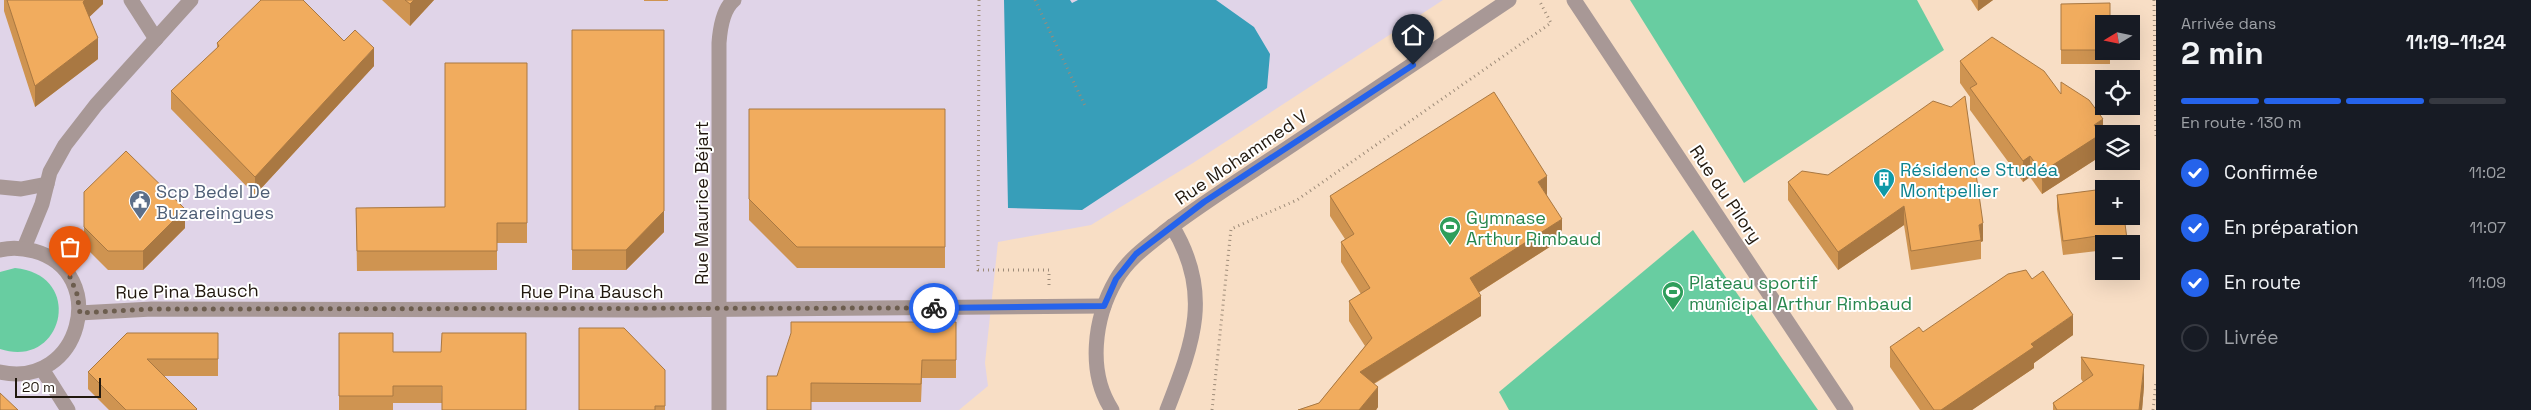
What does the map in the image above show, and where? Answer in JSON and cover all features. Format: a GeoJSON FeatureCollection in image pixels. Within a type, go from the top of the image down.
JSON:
{"type":"FeatureCollection","features":[{"type":"Feature","properties":{"kind":"street"},"geometry":{"type":"LineString","coordinates":[[131,0],[156,39]]}},
{"type":"Feature","properties":{"kind":"street"},"geometry":{"type":"LineString","coordinates":[[24,248],[42,204],[50,172],[65,145],[96,105],[192,0]]}},
{"type":"Feature","properties":{"kind":"street","name":"Rue Maurice Béjart"},"geometry":{"type":"LineString","coordinates":[[719,410],[719,43],[721,26],[730,3],[734,0]]}},
{"type":"Feature","properties":{"kind":"street","name":"Rue Mohammed V"},"geometry":{"type":"LineString","coordinates":[[1112,410],[1105,400],[1096,369],[1096,347],[1104,306],[1116,279],[1136,254],[1204,202],[1509,0]]}},
{"type":"Feature","properties":{"kind":"street","name":"Rue du Pilory"},"geometry":{"type":"LineString","coordinates":[[1574,0],[1846,410]]}},
{"type":"Feature","properties":{"kind":"street"},"geometry":{"type":"LineString","coordinates":[[0,187],[21,189],[47,184]]}},
{"type":"Feature","properties":{"kind":"street"},"geometry":{"type":"LineString","coordinates":[[1166,410],[1182,371],[1194,330],[1197,295],[1194,275],[1184,249],[1172,226]]}},
{"type":"Feature","properties":{"kind":"street"},"geometry":{"type":"LineString","coordinates":[[0,250],[24,248],[42,253],[58,263],[70,277],[77,294],[80,313],[69,347],[56,360],[42,369],[24,374],[0,372]]}},
{"type":"Feature","properties":{"kind":"street","name":"Rue Pina Bausch"},"geometry":{"type":"LineString","coordinates":[[80,313],[152,309],[1048,308],[1104,306]]}},
{"type":"Feature","properties":{"kind":"street"},"geometry":{"type":"LineString","coordinates":[[42,369],[68,410]]}},
{"type":"Feature","properties":{"kind":"path"},"geometry":{"type":"LineString","coordinates":[[979,0],[978,270],[1049,270],[1048,308]]}},
{"type":"Feature","properties":{"kind":"path"},"geometry":{"type":"LineString","coordinates":[[1035,0],[1086,108]]}},
{"type":"Feature","properties":{"kind":"path"},"geometry":{"type":"LineString","coordinates":[[1212,410],[1231,229],[1297,200],[1551,24],[1539,0]]}},
{"type":"Feature","properties":{"kind":"path"},"geometry":{"type":"LineString","coordinates":[[2154,0],[2156,136]]}},
{"type":"Feature","properties":{"kind":"path"},"geometry":{"type":"LineString","coordinates":[[2152,410],[2156,382]]}},
{"type":"Feature","properties":{"kind":"shaded area"},"geometry":{"type":"Polygon","coordinates":[[[0,0],[1443,0],[1193,163],[1091,225],[998,242],[985,363],[988,386],[959,410],[0,410],[0,0]]]}},
{"type":"Feature","properties":{"kind":"green space"},"geometry":{"type":"Polygon","coordinates":[[[1630,0],[1917,0],[1944,50],[1744,183],[1630,0]]]}},
{"type":"Feature","properties":{"kind":"green space","name":"Plateau sportif municipal Arthur Rimbaud"},"geometry":{"type":"Polygon","coordinates":[[[1693,230],[1818,410],[1509,410],[1499,392],[1693,230]]]}},
{"type":"Feature","properties":{"kind":"green space"},"geometry":{"type":"Polygon","coordinates":[[[15,268],[37,274],[51,287],[58,302],[58,319],[51,334],[39,346],[22,352],[0,349],[0,272],[15,268]]]}},
{"type":"Feature","properties":{"kind":"water"},"geometry":{"type":"Polygon","coordinates":[[[1004,0],[1070,0],[1072,3],[1078,0],[1216,0],[1254,27],[1270,54],[1267,88],[1082,210],[1008,208],[1004,0]]]}},
{"type":"Feature","properties":{"kind":"building"},"geometry":{"type":"Polygon","coordinates":[[[7,0],[85,0],[83,2],[98,38],[35,86],[7,0]]]}},
{"type":"Feature","properties":{"kind":"building"},"geometry":{"type":"Polygon","coordinates":[[[261,0],[303,0],[344,41],[355,30],[374,48],[255,177],[171,91],[219,46],[217,43],[261,0]]]}},
{"type":"Feature","properties":{"kind":"building"},"geometry":{"type":"Polygon","coordinates":[[[405,0],[414,0],[410,4],[405,0]]]}},
{"type":"Feature","properties":{"kind":"building"},"geometry":{"type":"Polygon","coordinates":[[[2110,3],[2110,15],[2095,15],[2095,50],[2061,50],[2061,4],[2110,3]]]}},
{"type":"Feature","properties":{"kind":"building"},"geometry":{"type":"Polygon","coordinates":[[[572,30],[664,30],[664,211],[626,250],[572,250],[572,30]]]}},
{"type":"Feature","properties":{"kind":"building"},"geometry":{"type":"Polygon","coordinates":[[[1992,37],[2044,71],[2061,94],[2061,82],[2089,100],[2095,108],[2095,115],[2100,115],[2103,119],[2094,125],[2095,138],[2042,172],[2030,156],[2023,161],[1970,88],[1977,84],[1960,61],[1992,37]]]}},
{"type":"Feature","properties":{"kind":"building"},"geometry":{"type":"Polygon","coordinates":[[[445,63],[527,63],[527,223],[497,223],[497,251],[357,251],[356,208],[445,207],[445,63]]]}},
{"type":"Feature","properties":{"kind":"building","name":"Gymnase Arthur Rimbaud"},"geometry":{"type":"Polygon","coordinates":[[[1494,92],[1547,176],[1538,182],[1562,219],[1470,278],[1481,296],[1360,372],[1378,387],[1359,410],[1298,410],[1319,403],[1372,338],[1349,301],[1370,288],[1341,242],[1354,234],[1330,196],[1494,92]]]}},
{"type":"Feature","properties":{"kind":"building","name":"Résidence Studéa Montpellier"},"geometry":{"type":"Polygon","coordinates":[[[1965,96],[1983,223],[1979,225],[1981,240],[1911,251],[1904,206],[1838,252],[1788,182],[1802,171],[1828,175],[1933,101],[1951,107],[1965,96]]]}},
{"type":"Feature","properties":{"kind":"building"},"geometry":{"type":"Polygon","coordinates":[[[749,109],[945,109],[945,247],[797,247],[749,199],[749,109]]]}},
{"type":"Feature","properties":{"kind":"building"},"geometry":{"type":"Polygon","coordinates":[[[126,151],[185,209],[143,251],[108,251],[84,227],[84,192],[126,151]]]}},
{"type":"Feature","properties":{"kind":"building"},"geometry":{"type":"Polygon","coordinates":[[[2095,190],[2095,225],[2125,225],[2126,235],[2095,235],[2063,241],[2057,195],[2095,190]]]}},
{"type":"Feature","properties":{"kind":"building"},"geometry":{"type":"Polygon","coordinates":[[[2026,270],[2032,279],[2043,271],[2073,315],[2031,344],[2034,347],[1941,410],[1934,410],[1890,347],[1919,327],[1923,332],[2008,274],[2026,270]]]}},
{"type":"Feature","properties":{"kind":"building"},"geometry":{"type":"Polygon","coordinates":[[[791,322],[956,322],[956,360],[922,360],[921,384],[811,383],[811,410],[767,410],[767,376],[777,376],[791,333],[791,322]]]}},
{"type":"Feature","properties":{"kind":"building"},"geometry":{"type":"Polygon","coordinates":[[[579,328],[624,328],[665,370],[665,406],[655,406],[655,410],[579,410],[579,328]]]}},
{"type":"Feature","properties":{"kind":"building"},"geometry":{"type":"Polygon","coordinates":[[[127,333],[218,333],[218,359],[147,359],[196,410],[126,410],[88,372],[127,333]]]}},
{"type":"Feature","properties":{"kind":"building"},"geometry":{"type":"Polygon","coordinates":[[[339,333],[393,333],[393,352],[441,352],[442,333],[526,333],[526,410],[442,410],[442,386],[393,386],[393,396],[339,396],[339,333]]]}},
{"type":"Feature","properties":{"kind":"building"},"geometry":{"type":"Polygon","coordinates":[[[2081,357],[2144,365],[2139,410],[2057,410],[2053,403],[2093,375],[2081,357]]]}},
{"type":"Feature","properties":{"kind":"building"},"geometry":{"type":"Polygon","coordinates":[[[0,393],[18,410],[0,410],[0,393]]]}},
{"type":"Feature","properties":{"kind":"way so far"},"geometry":{"type":"LineString","coordinates":[[70,277],[77,294],[80,313],[152,309],[647,310],[774,307],[934,308]]}},
{"type":"Feature","properties":{"kind":"place","name":"Résidence Studéa Montpellier"},"geometry":{"type":"Point","coordinates":[1884,198]}},
{"type":"Feature","properties":{"kind":"place","name":"Scp Bedel De Buzareingues"},"geometry":{"type":"Point","coordinates":[140,220]}},
{"type":"Feature","properties":{"kind":"place","name":"Gymnase Arthur Rimbaud"},"geometry":{"type":"Point","coordinates":[1450,246]}},
{"type":"Feature","properties":{"kind":"place","name":"Plateau sportif municipal Arthur Rimbaud"},"geometry":{"type":"Point","coordinates":[1673,311]}},
{"type":"Feature","properties":{"kind":"route"},"geometry":{"type":"LineString","coordinates":[[934,308],[1104,306],[1116,279],[1136,254],[1204,202],[1413,65]]}}]}
